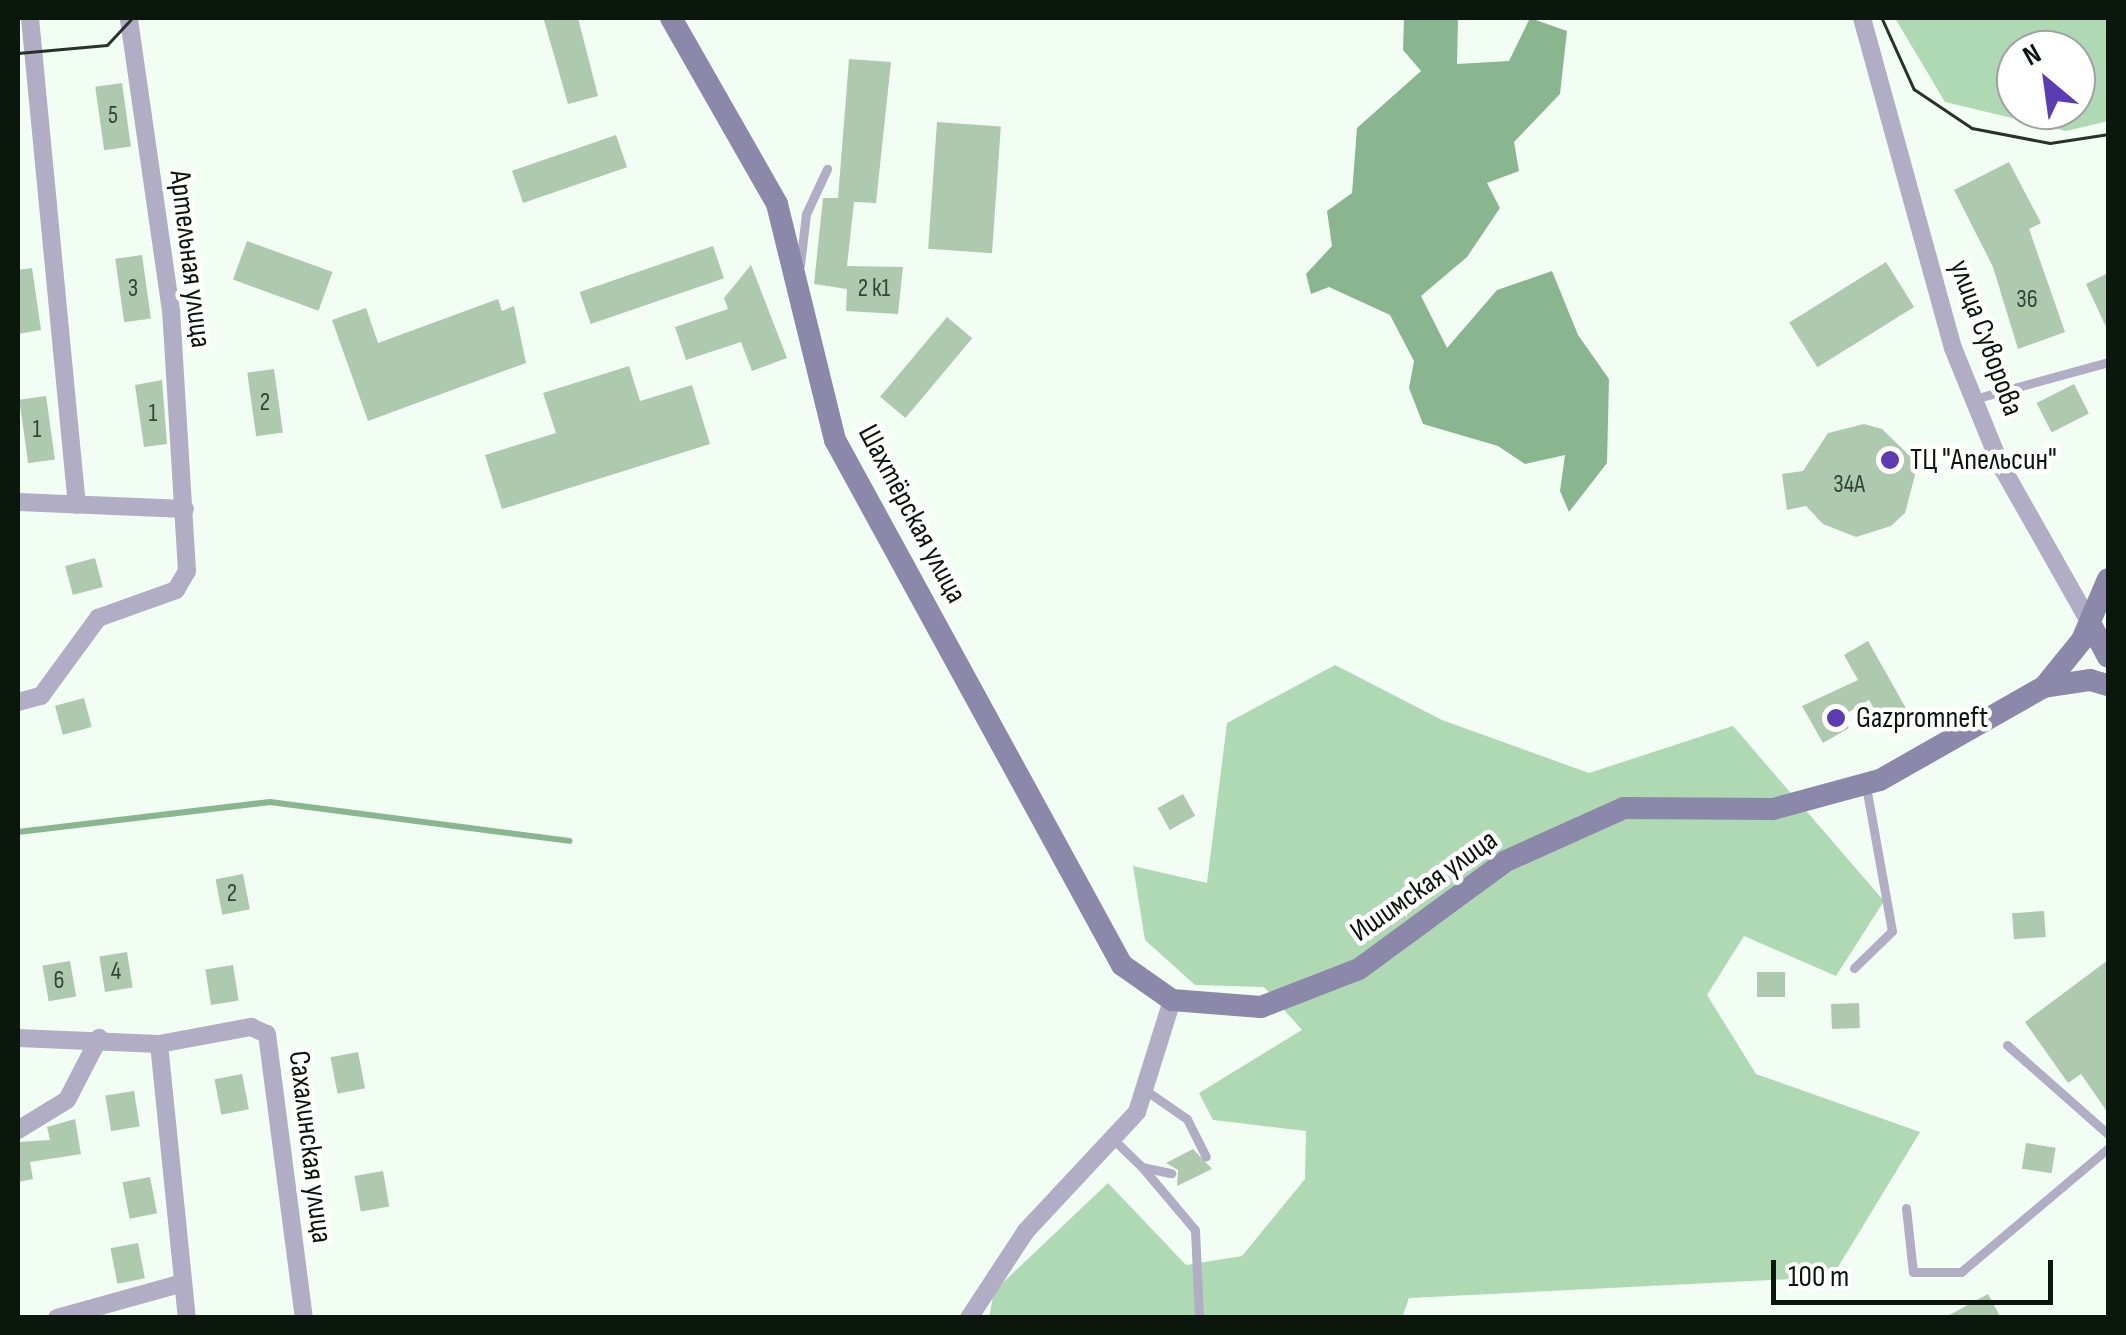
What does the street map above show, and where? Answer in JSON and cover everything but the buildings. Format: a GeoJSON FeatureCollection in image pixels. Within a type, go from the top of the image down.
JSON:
{"type":"FeatureCollection","features":[{"type":"Feature","properties":{"kind":"main road","name":"Шахтёрская улица"},"geometry":{"type":"LineString","coordinates":[[671,18],[777,204],[835,440],[1122,965],[1172,1000]]}},
{"type":"Feature","properties":{"kind":"main road","name":"Ишимская улица"},"geometry":{"type":"LineString","coordinates":[[1172,1000],[1261,1007],[1358,969],[1506,860],[1624,808],[1773,809],[1866,786],[2044,686],[2090,623],[2108,579]]}},
{"type":"Feature","properties":{"kind":"main road","name":"улица Суворова"},"geometry":{"type":"LineString","coordinates":[[2090,623],[2108,657]]}},
{"type":"Feature","properties":{"kind":"main road"},"geometry":{"type":"LineString","coordinates":[[2044,686],[2090,680],[2108,686]]}},
{"type":"Feature","properties":{"kind":"street"},"geometry":{"type":"LineString","coordinates":[[30,18],[25,61],[76,505]]}},
{"type":"Feature","properties":{"kind":"street","name":"Артельная улица"},"geometry":{"type":"LineString","coordinates":[[18,702],[41,696],[98,618],[176,590],[186,571],[171,311],[129,18]]}},
{"type":"Feature","properties":{"kind":"street","name":"улица Суворова"},"geometry":{"type":"LineString","coordinates":[[1862,18],[1900,173],[1974,399],[2000,464],[2090,623]]}},
{"type":"Feature","properties":{"kind":"street"},"geometry":{"type":"LineString","coordinates":[[18,502],[185,509]]}},
{"type":"Feature","properties":{"kind":"street"},"geometry":{"type":"LineString","coordinates":[[968,1318],[1026,1231],[1112,1138],[1148,1092],[1172,1000]]}},
{"type":"Feature","properties":{"kind":"street","name":"Сахалинская улица"},"geometry":{"type":"LineString","coordinates":[[159,1044],[251,1027],[267,1034],[304,1318]]}},
{"type":"Feature","properties":{"kind":"street"},"geometry":{"type":"LineString","coordinates":[[18,1038],[99,1038],[159,1044],[186,1318]]}},
{"type":"Feature","properties":{"kind":"street"},"geometry":{"type":"LineString","coordinates":[[18,1130],[66,1100],[99,1038]]}},
{"type":"Feature","properties":{"kind":"street"},"geometry":{"type":"LineString","coordinates":[[56,1318],[180,1284]]}},
{"type":"Feature","properties":{"kind":"lane"},"geometry":{"type":"LineString","coordinates":[[798,288],[806,214],[827,169]]}},
{"type":"Feature","properties":{"kind":"lane"},"geometry":{"type":"LineString","coordinates":[[1974,399],[2108,362]]}},
{"type":"Feature","properties":{"kind":"lane"},"geometry":{"type":"LineString","coordinates":[[1854,968],[1892,930],[1866,786]]}},
{"type":"Feature","properties":{"kind":"lane"},"geometry":{"type":"LineString","coordinates":[[2006,1045],[2108,1134]]}},
{"type":"Feature","properties":{"kind":"lane"},"geometry":{"type":"LineString","coordinates":[[1148,1092],[1187,1119],[1206,1157]]}},
{"type":"Feature","properties":{"kind":"lane"},"geometry":{"type":"LineString","coordinates":[[1112,1138],[1142,1166],[1195,1230],[1199,1318]]}},
{"type":"Feature","properties":{"kind":"lane"},"geometry":{"type":"LineString","coordinates":[[1906,1208],[1913,1272],[1961,1272],[2108,1148]]}},
{"type":"Feature","properties":{"kind":"lane"},"geometry":{"type":"LineString","coordinates":[[1142,1166],[1171,1174]]}},
{"type":"Feature","properties":{"kind":"shaded area"},"geometry":{"type":"Polygon","coordinates":[[[1404,18],[1458,18],[1457,64],[1509,61],[1530,18],[1567,31],[1560,94],[1514,142],[1519,171],[1487,183],[1500,208],[1467,257],[1421,296],[1447,348],[1497,290],[1552,271],[1578,335],[1609,379],[1607,463],[1569,512],[1560,491],[1565,455],[1525,464],[1498,446],[1423,424],[1409,388],[1414,361],[1390,315],[1329,287],[1311,294],[1306,274],[1332,246],[1327,211],[1352,193],[1357,128],[1421,71],[1403,50],[1404,18]]]}},
{"type":"Feature","properties":{"kind":"shaded area"},"geometry":{"type":"Polygon","coordinates":[[[1895,18],[2108,18],[2108,121],[2096,124],[2096,30],[1996,30],[1996,114],[1945,102],[1895,18]]]}},
{"type":"Feature","properties":{"kind":"shaded area"},"geometry":{"type":"Polygon","coordinates":[[[1335,665],[1442,720],[1589,773],[1733,726],[1884,901],[1836,976],[1744,936],[1707,995],[1756,1074],[1920,1132],[1832,1277],[1409,1298],[1402,1318],[989,1318],[994,1291],[1108,1183],[1186,1265],[1242,1256],[1305,1179],[1306,1131],[1213,1120],[1199,1093],[1302,1030],[1264,987],[1195,985],[1145,940],[1133,866],[1207,883],[1227,723],[1335,665]]]}},
{"type":"Feature","properties":{"kind":"waterway"},"geometry":{"type":"LineString","coordinates":[[18,832],[270,802],[569,841]]}},
{"type":"Feature","properties":{"kind":"tram line"},"geometry":{"type":"LineString","coordinates":[[18,53],[107,45],[132,18]]}},
{"type":"Feature","properties":{"kind":"tram line"},"geometry":{"type":"LineString","coordinates":[[1882,18],[1914,89],[1972,128],[2050,143],[2108,134]]}},
{"type":"Feature","properties":{"kind":"place","name":"ТЦ \"Апельсин\""},"geometry":{"type":"Point","coordinates":[1890,460]}},
{"type":"Feature","properties":{"kind":"place","name":"Gazpromneft"},"geometry":{"type":"Point","coordinates":[1836,718]}}]}
